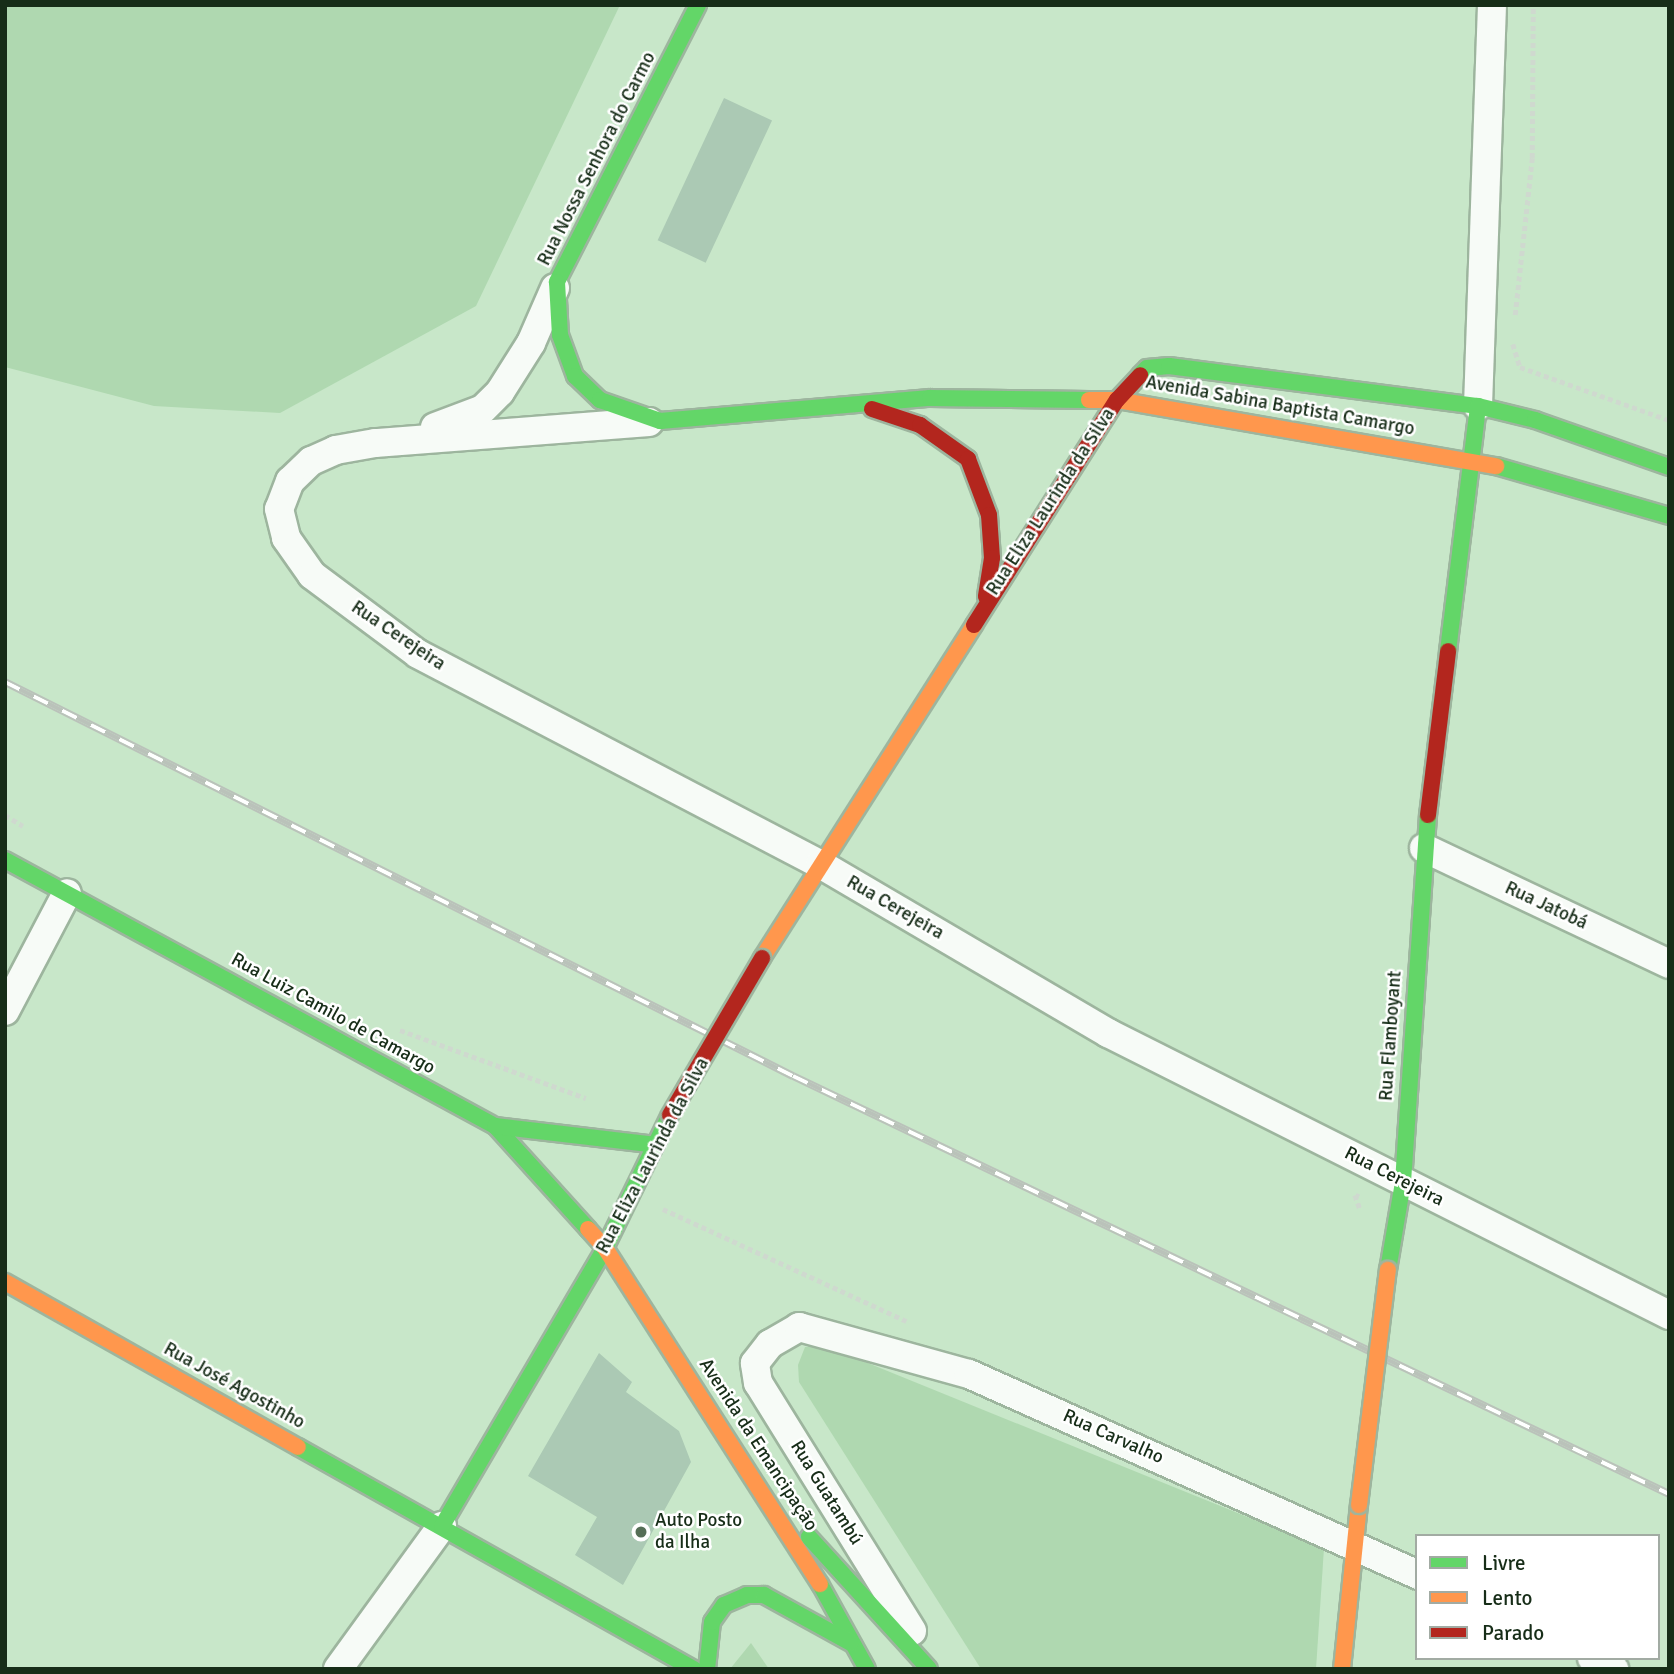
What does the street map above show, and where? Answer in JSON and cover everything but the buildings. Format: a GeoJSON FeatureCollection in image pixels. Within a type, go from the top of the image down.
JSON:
{"type":"FeatureCollection","features":[{"type":"Feature","properties":{"kind":"main road","name":"Rua Nossa Senhora do Carmo"},"geometry":{"type":"LineString","coordinates":[[660,421],[600,400],[575,376],[560,335],[557,282],[698,5]]}},
{"type":"Feature","properties":{"kind":"main road","name":"Avenida Sabina Baptista Camargo"},"geometry":{"type":"LineString","coordinates":[[1669,467],[1535,420],[1478,406],[1428,403],[1169,366],[1147,368],[1136,375],[1117,400],[1523,471],[1669,516]]}},
{"type":"Feature","properties":{"kind":"main road"},"geometry":{"type":"LineString","coordinates":[[660,421],[930,398],[1117,400]]}},
{"type":"Feature","properties":{"kind":"main road","name":"Rua Eliza Laurinda da Silva"},"geometry":{"type":"LineString","coordinates":[[442,1526],[606,1248],[670,1115],[762,958],[985,603],[1117,400]]}},
{"type":"Feature","properties":{"kind":"main road","name":"Rua Eliza Laurinda da Silva"},"geometry":{"type":"LineString","coordinates":[[860,405],[920,425],[968,459],[989,515],[992,558],[985,603]]}},
{"type":"Feature","properties":{"kind":"main road","name":"Rua Flamboyant"},"geometry":{"type":"LineString","coordinates":[[1342,1669],[1388,1270],[1403,1182],[1424,848],[1478,406]]}},
{"type":"Feature","properties":{"kind":"main road","name":"Rua Luiz Camilo de Camargo"},"geometry":{"type":"LineString","coordinates":[[5,860],[495,1126],[606,1248]]}},
{"type":"Feature","properties":{"kind":"main road"},"geometry":{"type":"LineString","coordinates":[[495,1126],[656,1145]]}},
{"type":"Feature","properties":{"kind":"main road","name":"Avenida da Emancipação"},"geometry":{"type":"LineString","coordinates":[[606,1248],[816,1574],[867,1669]]}},
{"type":"Feature","properties":{"kind":"main road","name":"Rua José Agostinho"},"geometry":{"type":"LineString","coordinates":[[5,1282],[442,1526]]}},
{"type":"Feature","properties":{"kind":"main road"},"geometry":{"type":"LineString","coordinates":[[758,1486],[852,1580],[929,1669]]}},
{"type":"Feature","properties":{"kind":"main road"},"geometry":{"type":"LineString","coordinates":[[442,1526],[694,1669]]}},
{"type":"Feature","properties":{"kind":"main road"},"geometry":{"type":"LineString","coordinates":[[707,1669],[712,1622],[724,1605],[747,1595],[764,1595],[851,1643]]}},
{"type":"Feature","properties":{"kind":"street"},"geometry":{"type":"LineString","coordinates":[[1478,406],[1492,5]]}},
{"type":"Feature","properties":{"kind":"street","name":"Rua Cerejeira"},"geometry":{"type":"LineString","coordinates":[[557,282],[521,360],[483,409],[462,420],[311,461],[289,481],[279,509],[286,538],[312,575],[418,654],[820,864],[1108,1033],[1669,1315]]}},
{"type":"Feature","properties":{"kind":"street","name":"Rua Cerejeira"},"geometry":{"type":"LineString","coordinates":[[375,443],[660,421]]}},
{"type":"Feature","properties":{"kind":"street","name":"Rua Jatobá"},"geometry":{"type":"LineString","coordinates":[[1424,848],[1669,964]]}},
{"type":"Feature","properties":{"kind":"street"},"geometry":{"type":"LineString","coordinates":[[5,1011],[67,893]]}},
{"type":"Feature","properties":{"kind":"street","name":"Rua Carvalho"},"geometry":{"type":"LineString","coordinates":[[799,1327],[969,1374],[1415,1573]]}},
{"type":"Feature","properties":{"kind":"street","name":"Rua Guatambú"},"geometry":{"type":"LineString","coordinates":[[799,1327],[770,1345],[755,1363],[758,1383],[935,1669]]}},
{"type":"Feature","properties":{"kind":"street","name":"Rua Eliza Laurinda da Silva"},"geometry":{"type":"LineString","coordinates":[[338,1669],[442,1526]]}},
{"type":"Feature","properties":{"kind":"street"},"geometry":{"type":"LineString","coordinates":[[1596,1660],[1614,1669]]}},
{"type":"Feature","properties":{"kind":"path"},"geometry":{"type":"LineString","coordinates":[[1533,5],[1532,158],[1513,343],[1520,367],[1669,420]]}},
{"type":"Feature","properties":{"kind":"path"},"geometry":{"type":"LineString","coordinates":[[5,816],[35,832]]}},
{"type":"Feature","properties":{"kind":"path"},"geometry":{"type":"LineString","coordinates":[[393,1026],[454,1053],[588,1098],[594,1137]]}},
{"type":"Feature","properties":{"kind":"path"},"geometry":{"type":"LineString","coordinates":[[1363,1220],[1355,1195],[1398,1212]]}},
{"type":"Feature","properties":{"kind":"path"},"geometry":{"type":"LineString","coordinates":[[650,1203],[908,1322]]}},
{"type":"Feature","properties":{"kind":"green space"},"geometry":{"type":"Polygon","coordinates":[[[5,5],[620,5],[476,306],[280,413],[154,406],[5,367],[5,5]]]}},
{"type":"Feature","properties":{"kind":"green space"},"geometry":{"type":"Polygon","coordinates":[[[826,1346],[1324,1548],[1316,1669],[981,1669],[799,1382],[798,1365],[805,1347],[826,1346]]]}},
{"type":"Feature","properties":{"kind":"green space"},"geometry":{"type":"Polygon","coordinates":[[[751,1643],[769,1669],[730,1669],[751,1643]]]}},
{"type":"Feature","properties":{"kind":"railway"},"geometry":{"type":"LineString","coordinates":[[5,682],[793,1076],[1669,1494]]}},
{"type":"Feature","properties":{"kind":"traffic: fast"},"geometry":{"type":"LineString","coordinates":[[698,5],[557,282],[560,335],[575,376],[600,400],[660,421],[930,398],[1089,400]]}},
{"type":"Feature","properties":{"kind":"traffic: fast"},"geometry":{"type":"LineString","coordinates":[[1140,375],[1147,368],[1169,366],[1478,406],[1535,420],[1669,467]]}},
{"type":"Feature","properties":{"kind":"traffic: fast"},"geometry":{"type":"LineString","coordinates":[[1448,651],[1478,406]]}},
{"type":"Feature","properties":{"kind":"traffic: fast"},"geometry":{"type":"LineString","coordinates":[[1496,466],[1669,516]]}},
{"type":"Feature","properties":{"kind":"traffic: fast"},"geometry":{"type":"LineString","coordinates":[[1388,1270],[1403,1182],[1428,815]]}},
{"type":"Feature","properties":{"kind":"traffic: fast"},"geometry":{"type":"LineString","coordinates":[[5,860],[495,1126],[588,1229]]}},
{"type":"Feature","properties":{"kind":"traffic: fast"},"geometry":{"type":"LineString","coordinates":[[605,1248],[669,1117]]}},
{"type":"Feature","properties":{"kind":"traffic: fast"},"geometry":{"type":"LineString","coordinates":[[495,1126],[656,1145]]}},
{"type":"Feature","properties":{"kind":"traffic: fast"},"geometry":{"type":"LineString","coordinates":[[442,1526],[605,1248]]}},
{"type":"Feature","properties":{"kind":"traffic: fast"},"geometry":{"type":"LineString","coordinates":[[298,1447],[694,1669]]}},
{"type":"Feature","properties":{"kind":"traffic: fast"},"geometry":{"type":"LineString","coordinates":[[809,1537],[929,1669]]}},
{"type":"Feature","properties":{"kind":"traffic: fast"},"geometry":{"type":"LineString","coordinates":[[820,1584],[867,1669]]}},
{"type":"Feature","properties":{"kind":"traffic: fast"},"geometry":{"type":"LineString","coordinates":[[707,1669],[712,1622],[724,1605],[747,1595],[764,1595],[851,1643]]}},
{"type":"Feature","properties":{"kind":"traffic: slow"},"geometry":{"type":"LineString","coordinates":[[1089,400],[1117,400],[1496,466]]}},
{"type":"Feature","properties":{"kind":"traffic: slow"},"geometry":{"type":"LineString","coordinates":[[762,958],[974,625]]}},
{"type":"Feature","properties":{"kind":"traffic: slow"},"geometry":{"type":"LineString","coordinates":[[588,1229],[605,1248],[820,1584]]}},
{"type":"Feature","properties":{"kind":"traffic: slow"},"geometry":{"type":"LineString","coordinates":[[1359,1505],[1388,1270]]}},
{"type":"Feature","properties":{"kind":"traffic: slow"},"geometry":{"type":"LineString","coordinates":[[5,1282],[298,1447]]}},
{"type":"Feature","properties":{"kind":"traffic: slow"},"geometry":{"type":"LineString","coordinates":[[1342,1669],[1359,1505]]}},
{"type":"Feature","properties":{"kind":"traffic: jam"},"geometry":{"type":"LineString","coordinates":[[974,625],[1117,400],[1140,375]]}},
{"type":"Feature","properties":{"kind":"traffic: jam"},"geometry":{"type":"LineString","coordinates":[[872,409],[920,425],[968,459],[989,515],[992,558],[986,597]]}},
{"type":"Feature","properties":{"kind":"traffic: jam"},"geometry":{"type":"LineString","coordinates":[[1428,815],[1448,651]]}},
{"type":"Feature","properties":{"kind":"traffic: jam"},"geometry":{"type":"LineString","coordinates":[[670,1115],[762,958]]}},
{"type":"Feature","properties":{"kind":"place","name":"Auto Posto da Ilha"},"geometry":{"type":"Point","coordinates":[641,1532]}}]}
